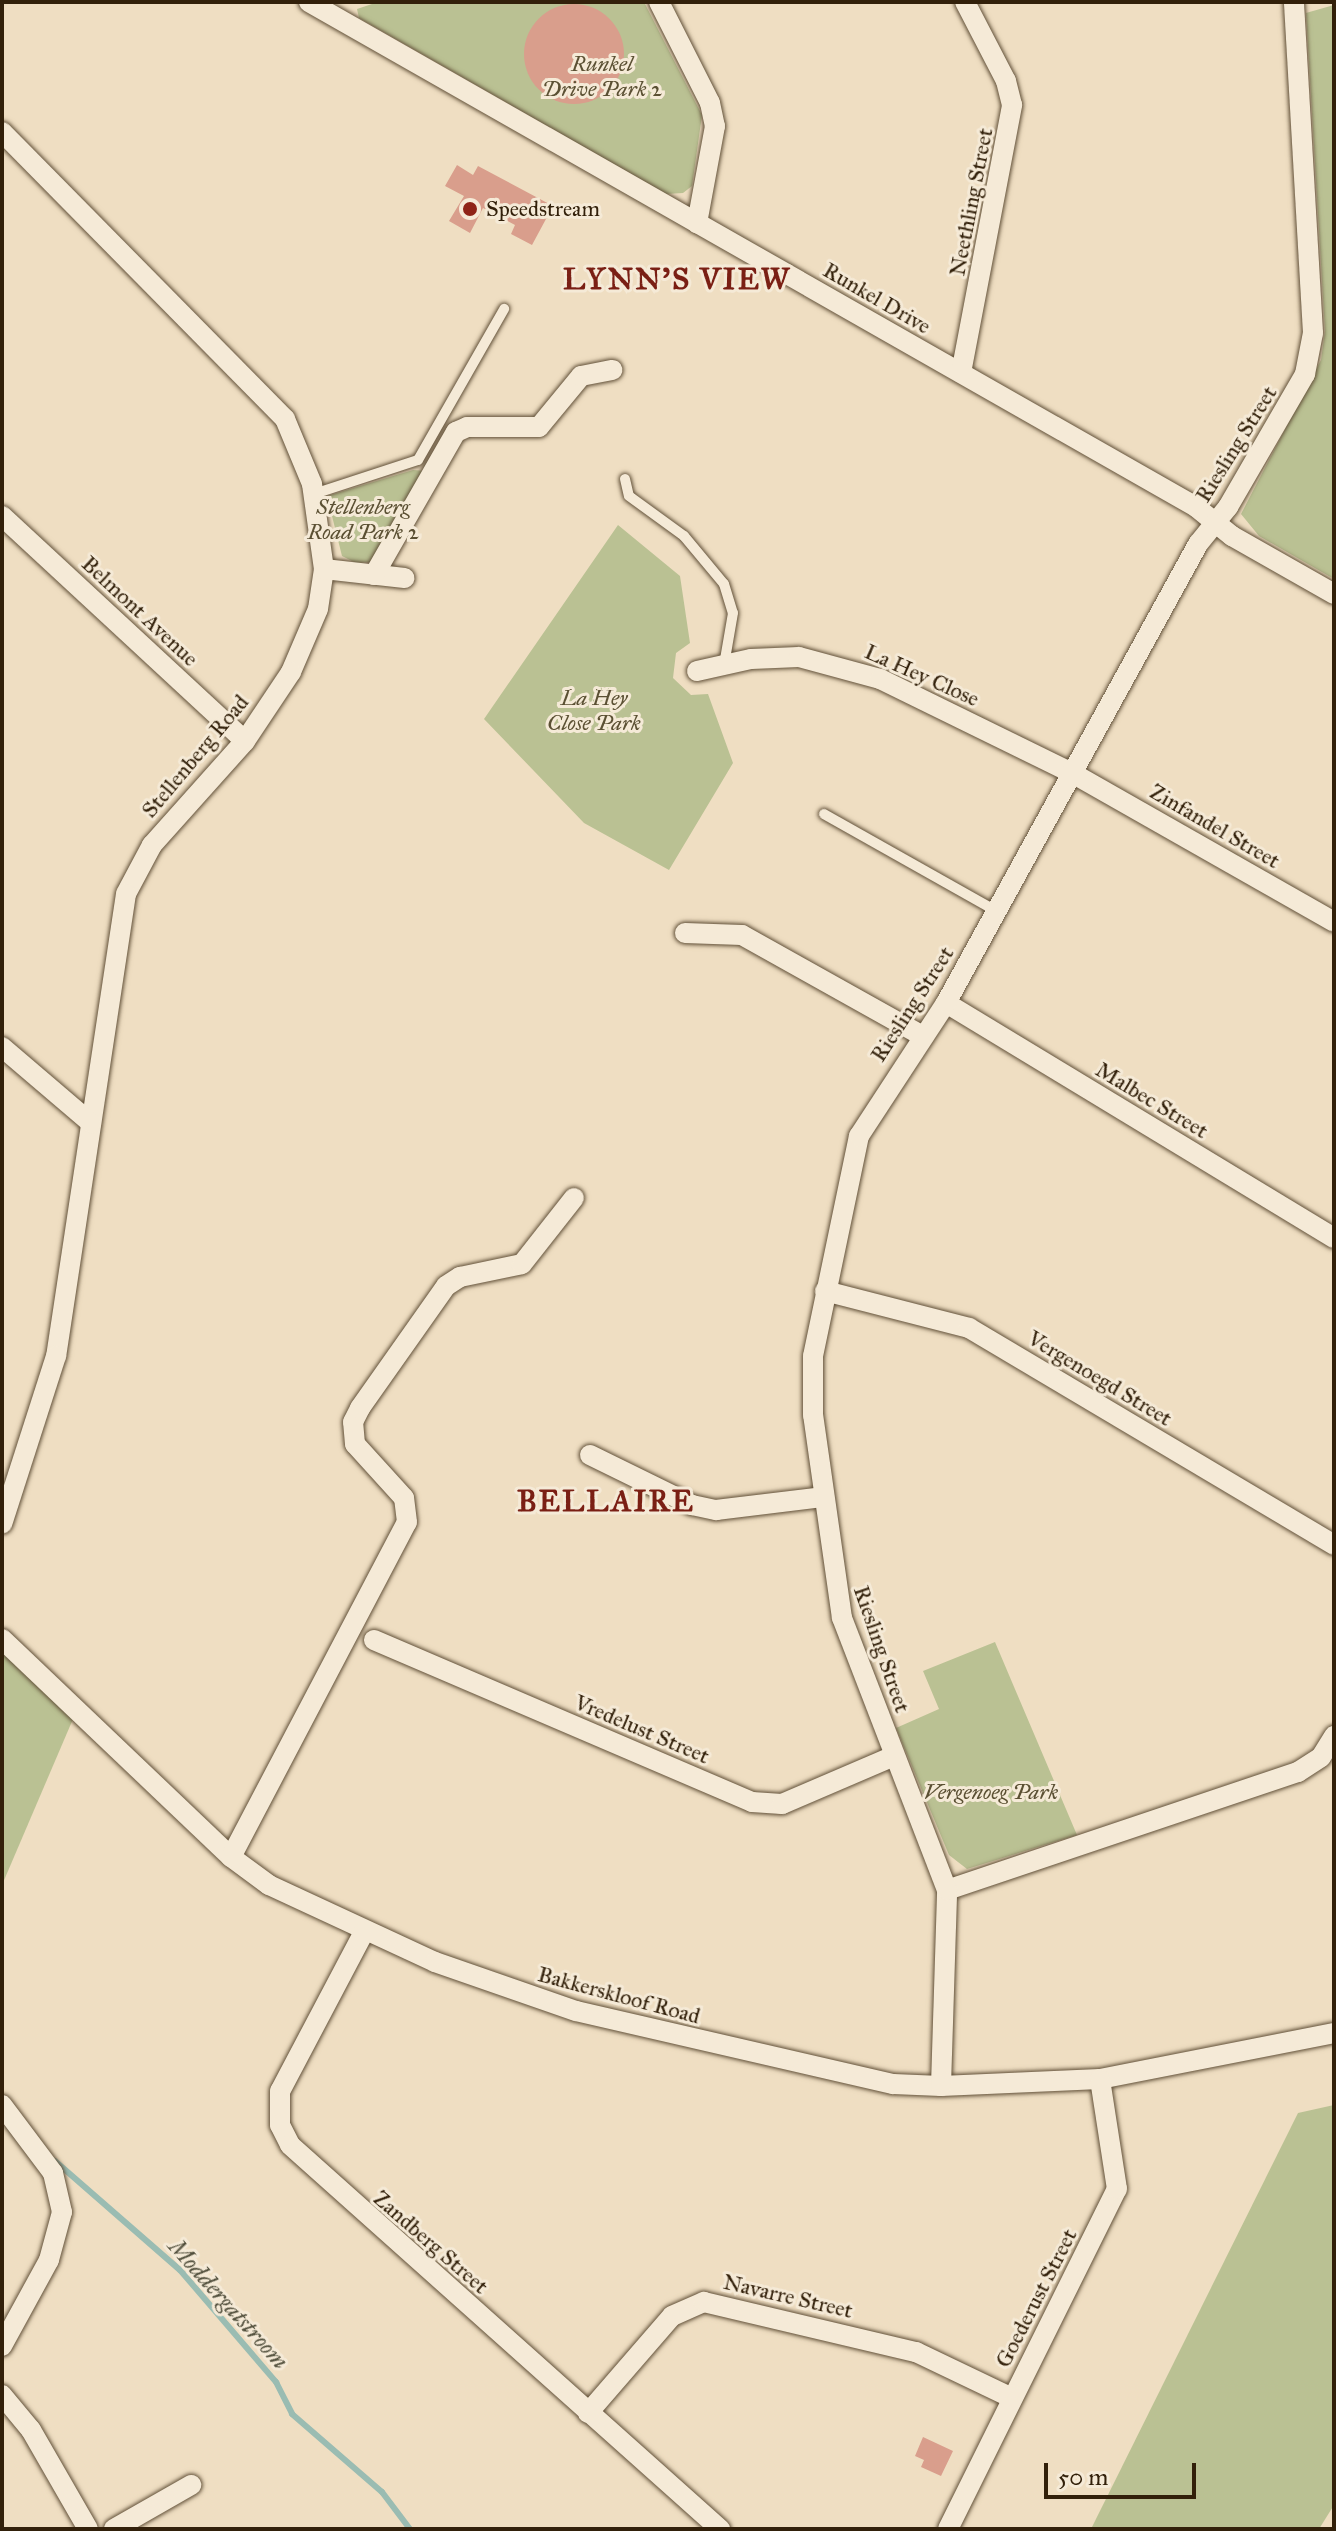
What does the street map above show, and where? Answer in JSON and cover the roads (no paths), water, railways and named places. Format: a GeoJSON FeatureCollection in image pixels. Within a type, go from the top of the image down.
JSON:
{"type":"FeatureCollection","features":[{"type":"Feature","properties":{"kind":"street","name":"Runkel Drive"},"geometry":{"type":"LineString","coordinates":[[309,2],[1196,507],[1215,523],[1334,594]]}},
{"type":"Feature","properties":{"kind":"street"},"geometry":{"type":"LineString","coordinates":[[659,2],[710,103],[715,126],[697,223]]}},
{"type":"Feature","properties":{"kind":"street","name":"Neethling Street"},"geometry":{"type":"LineString","coordinates":[[961,373],[1012,105],[1006,81],[965,2]]}},
{"type":"Feature","properties":{"kind":"street","name":"Riesling Street"},"geometry":{"type":"LineString","coordinates":[[941,2086],[947,1890],[842,1618],[824,1497],[813,1381],[825,1291],[859,1136],[946,1003],[1198,544],[1215,523],[1296,395],[1311,356],[1294,2]]}},
{"type":"Feature","properties":{"kind":"street","name":"Stellenberg Road"},"geometry":{"type":"LineString","coordinates":[[2,132],[259,388],[299,442],[314,494],[324,569],[308,637],[245,741],[152,845],[126,894],[56,1356],[2,1524]]}},
{"type":"Feature","properties":{"kind":"street"},"geometry":{"type":"LineString","coordinates":[[374,575],[456,432],[467,427],[539,427],[581,376],[612,370]]}},
{"type":"Feature","properties":{"kind":"street","name":"Belmont Avenue"},"geometry":{"type":"LineString","coordinates":[[2,516],[245,741]]}},
{"type":"Feature","properties":{"kind":"street"},"geometry":{"type":"LineString","coordinates":[[324,569],[404,578]]}},
{"type":"Feature","properties":{"kind":"street","name":"La Hey Close"},"geometry":{"type":"LineString","coordinates":[[697,671],[777,656],[844,667],[929,701],[1072,773]]}},
{"type":"Feature","properties":{"kind":"street","name":"Zinfandel Street"},"geometry":{"type":"LineString","coordinates":[[1072,773],[1334,922]]}},
{"type":"Feature","properties":{"kind":"street"},"geometry":{"type":"LineString","coordinates":[[685,933],[742,935],[923,1036]]}},
{"type":"Feature","properties":{"kind":"street","name":"Malbec Street"},"geometry":{"type":"LineString","coordinates":[[946,1003],[1334,1238]]}},
{"type":"Feature","properties":{"kind":"street"},"geometry":{"type":"LineString","coordinates":[[2,1047],[91,1123]]}},
{"type":"Feature","properties":{"kind":"street"},"geometry":{"type":"LineString","coordinates":[[231,1857],[407,1522],[404,1498],[355,1444],[353,1422],[360,1408],[446,1286],[460,1277],[522,1264],[574,1198]]}},
{"type":"Feature","properties":{"kind":"street","name":"Vergenoegd Street"},"geometry":{"type":"LineString","coordinates":[[825,1291],[969,1328],[1334,1545]]}},
{"type":"Feature","properties":{"kind":"street"},"geometry":{"type":"LineString","coordinates":[[590,1455],[682,1501],[716,1510],[824,1497]]}},
{"type":"Feature","properties":{"kind":"street","name":"Bakkerskloof Road"},"geometry":{"type":"LineString","coordinates":[[2,1639],[231,1857],[269,1885],[364,1932],[507,1989],[630,2026],[893,2084],[941,2086],[1100,2079],[1334,2033]]}},
{"type":"Feature","properties":{"kind":"street","name":"Vredelust Street"},"geometry":{"type":"LineString","coordinates":[[374,1640],[752,1802],[782,1804],[894,1756]]}},
{"type":"Feature","properties":{"kind":"street"},"geometry":{"type":"LineString","coordinates":[[947,1890],[1298,1772],[1321,1757],[1334,1736]]}},
{"type":"Feature","properties":{"kind":"street","name":"Zandberg Street"},"geometry":{"type":"LineString","coordinates":[[364,1932],[286,2074],[280,2091],[280,2125],[306,2164],[720,2529]]}},
{"type":"Feature","properties":{"kind":"street","name":"Goederust Street"},"geometry":{"type":"LineString","coordinates":[[948,2529],[1117,2189],[1100,2079]]}},
{"type":"Feature","properties":{"kind":"street"},"geometry":{"type":"LineString","coordinates":[[2,2346],[49,2260],[62,2212],[53,2173],[8,2113]]}},
{"type":"Feature","properties":{"kind":"street","name":"Navarre Street"},"geometry":{"type":"LineString","coordinates":[[588,2413],[672,2316],[704,2302],[916,2352],[1012,2398]]}},
{"type":"Feature","properties":{"kind":"street"},"geometry":{"type":"LineString","coordinates":[[2,2395],[31,2430],[88,2529]]}},
{"type":"Feature","properties":{"kind":"street"},"geometry":{"type":"LineString","coordinates":[[114,2529],[191,2485]]}},
{"type":"Feature","properties":{"kind":"lane"},"geometry":{"type":"LineString","coordinates":[[314,494],[418,460],[504,309]]}},
{"type":"Feature","properties":{"kind":"lane"},"geometry":{"type":"LineString","coordinates":[[625,479],[629,496],[684,536],[724,584],[733,613],[724,665]]}},
{"type":"Feature","properties":{"kind":"lane"},"geometry":{"type":"LineString","coordinates":[[824,814],[996,911]]}},
{"type":"Feature","properties":{"kind":"waterway","name":"Moddergatstroom"},"geometry":{"type":"LineString","coordinates":[[55,2161],[180,2270],[276,2382],[292,2414],[382,2492],[410,2529]]}},
{"type":"Feature","properties":{"kind":"place","name":"Speedstream"},"geometry":{"type":"Point","coordinates":[470,209]}},
{"type":"Feature","properties":{"kind":"district","name":"LYNN'S VIEW"},"geometry":{"type":"Point","coordinates":[677,279]}},
{"type":"Feature","properties":{"kind":"district","name":"BELLAIRE"},"geometry":{"type":"Point","coordinates":[606,1501]}},
{"type":"Feature","properties":{"kind":"park label","name":"Runkel Drive Park 2"},"geometry":{"type":"Point","coordinates":[602,76]}},
{"type":"Feature","properties":{"kind":"park label","name":"Stellenberg Road Park 2"},"geometry":{"type":"Point","coordinates":[363,518]}},
{"type":"Feature","properties":{"kind":"park label","name":"La Hey Close Park"},"geometry":{"type":"Point","coordinates":[594,710]}},
{"type":"Feature","properties":{"kind":"park label","name":"Vergenoeg Park"},"geometry":{"type":"Point","coordinates":[991,1792]}}]}
